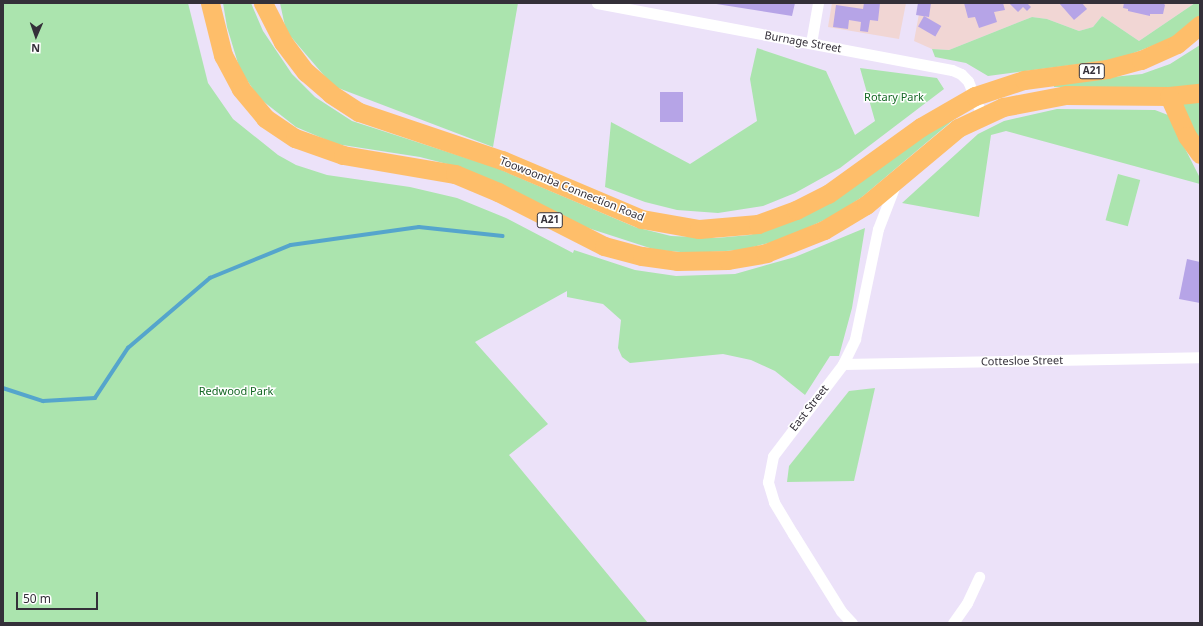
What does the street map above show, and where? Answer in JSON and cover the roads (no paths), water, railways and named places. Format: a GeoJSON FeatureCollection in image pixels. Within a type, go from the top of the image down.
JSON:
{"type":"FeatureCollection","features":[{"type":"Feature","properties":{"kind":"highway","name":"A21"},"geometry":{"type":"LineString","coordinates":[[210,3],[217,37],[231,72],[252,104],[279,128],[325,150],[455,174],[498,192],[588,239],[622,252],[694,262],[728,260],[766,253],[824,230],[866,204],[947,136],[982,115],[1021,102],[1066,95],[1169,96],[1200,93]]}},
{"type":"Feature","properties":{"kind":"highway","name":"Toowoomba Connection Road"},"geometry":{"type":"LineString","coordinates":[[263,3],[273,26],[306,72],[330,94],[359,112],[502,160],[625,213],[680,228],[738,227],[758,224],[796,210],[828,194],[921,127],[975,96],[1024,80],[1107,69],[1153,57],[1177,44],[1200,25]]}},
{"type":"Feature","properties":{"kind":"highway"},"geometry":{"type":"LineString","coordinates":[[1107,69],[1123,74],[1146,70],[1176,56],[1200,40]]}},
{"type":"Feature","properties":{"kind":"highway"},"geometry":{"type":"LineString","coordinates":[[1169,96],[1187,136],[1200,154]]}},
{"type":"Feature","properties":{"kind":"street","name":"Burnage Street"},"geometry":{"type":"LineString","coordinates":[[597,3],[952,70],[966,78],[982,115]]}},
{"type":"Feature","properties":{"kind":"street"},"geometry":{"type":"LineString","coordinates":[[811,43],[818,3]]}},
{"type":"Feature","properties":{"kind":"street","name":"East Street"},"geometry":{"type":"LineString","coordinates":[[852,623],[825,588],[789,528],[774,502],[768,482],[773,456],[843,364],[855,339],[863,311],[878,229],[899,177]]}},
{"type":"Feature","properties":{"kind":"street","name":"Cottesloe Street"},"geometry":{"type":"LineString","coordinates":[[843,364],[1200,357]]}},
{"type":"Feature","properties":{"kind":"street"},"geometry":{"type":"LineString","coordinates":[[953,623],[967,603],[979,577]]}},
{"type":"Feature","properties":{"kind":"waterway"},"geometry":{"type":"LineString","coordinates":[[3,388],[43,401],[95,398],[128,348],[210,278],[291,245],[419,227],[503,236]]}},
{"type":"Feature","properties":{"kind":"park label","name":"Rotary Park"},"geometry":{"type":"Point","coordinates":[894,97]}},
{"type":"Feature","properties":{"kind":"park label","name":"Redwood Park"},"geometry":{"type":"Point","coordinates":[236,391]}}]}
